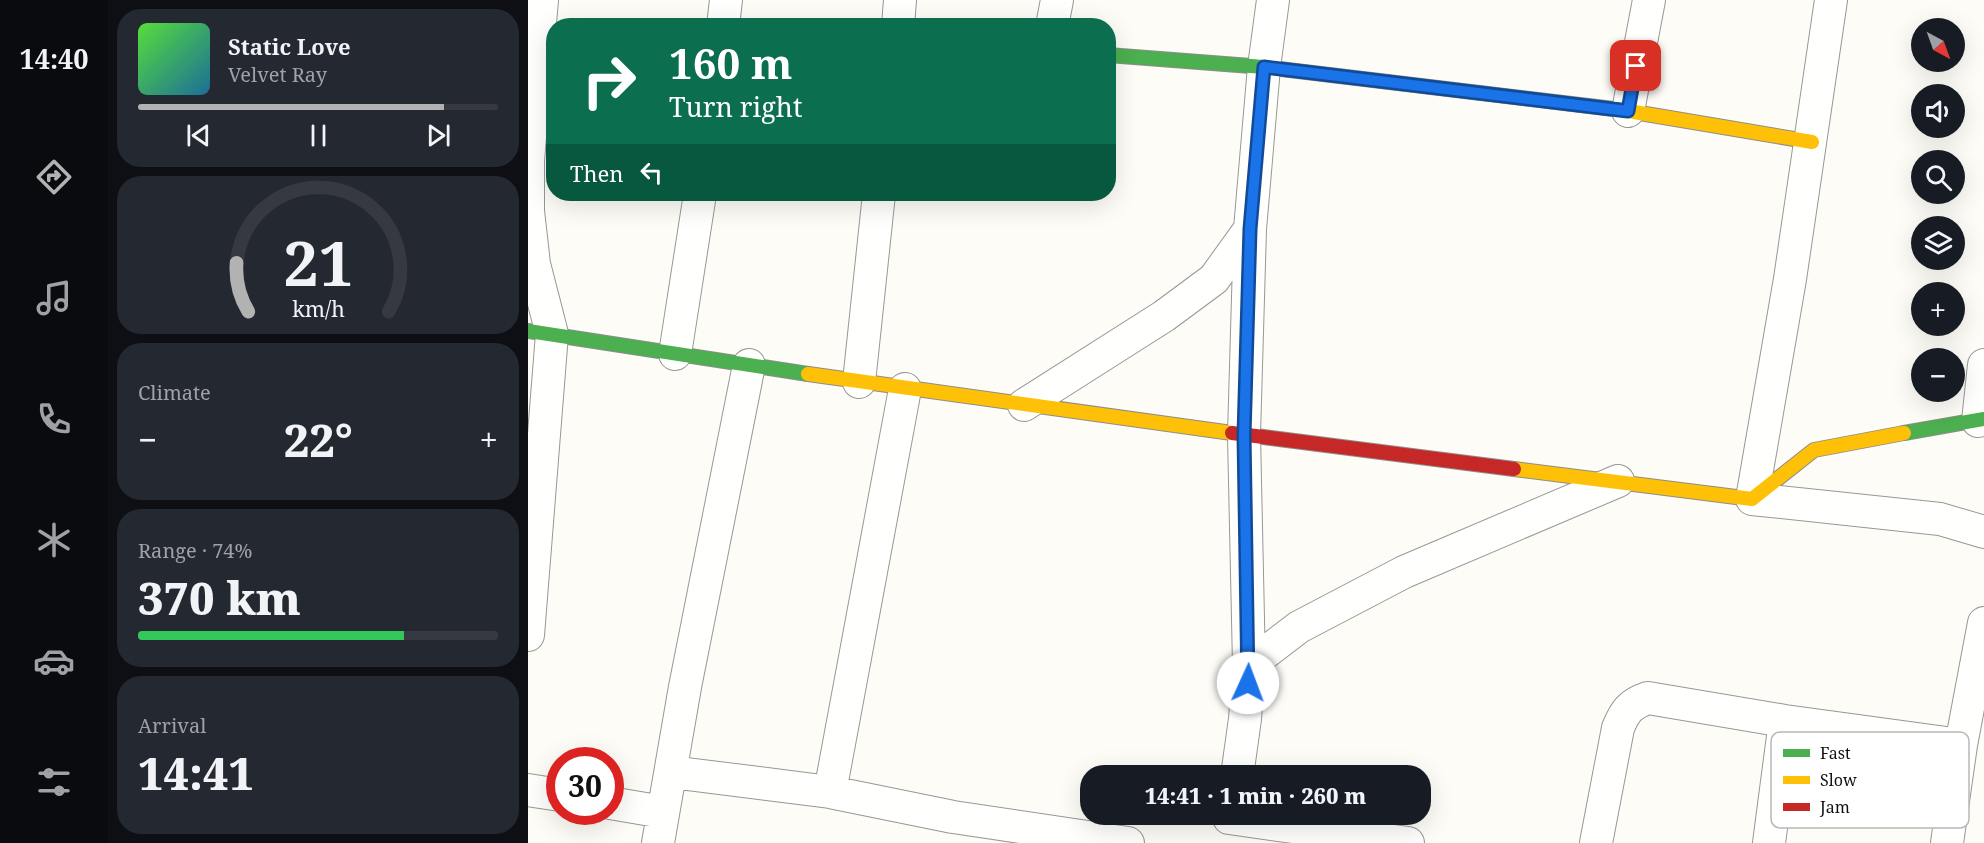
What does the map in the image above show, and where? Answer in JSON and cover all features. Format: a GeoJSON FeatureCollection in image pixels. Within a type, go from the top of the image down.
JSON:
{"type":"FeatureCollection","features":[{"type":"Feature","properties":{"kind":"street"},"geometry":{"type":"LineString","coordinates":[[528,635],[540,332],[528,211],[528,160],[542,0]]}},
{"type":"Feature","properties":{"kind":"street"},"geometry":{"type":"LineString","coordinates":[[724,18],[726,0]]}},
{"type":"Feature","properties":{"kind":"street"},"geometry":{"type":"LineString","coordinates":[[899,18],[900,0]]}},
{"type":"Feature","properties":{"kind":"street"},"geometry":{"type":"LineString","coordinates":[[1054,18],[1057,0]]}},
{"type":"Feature","properties":{"kind":"street"},"geometry":{"type":"LineString","coordinates":[[1238,765],[1249,665],[1244,435],[1250,229],[1264,67],[1274,0]]}},
{"type":"Feature","properties":{"kind":"street"},"geometry":{"type":"LineString","coordinates":[[1628,111],[1649,0]]}},
{"type":"Feature","properties":{"kind":"street"},"geometry":{"type":"LineString","coordinates":[[1752,499],[1812,142],[1831,0]]}},
{"type":"Feature","properties":{"kind":"street"},"geometry":{"type":"LineString","coordinates":[[1116,56],[1264,67],[1628,111],[1812,142]]}},
{"type":"Feature","properties":{"kind":"street"},"geometry":{"type":"LineString","coordinates":[[675,354],[699,201]]}},
{"type":"Feature","properties":{"kind":"street"},"geometry":{"type":"LineString","coordinates":[[859,382],[878,201]]}},
{"type":"Feature","properties":{"kind":"street"},"geometry":{"type":"LineString","coordinates":[[1024,405],[1164,316],[1214,279],[1250,229]]}},
{"type":"Feature","properties":{"kind":"street"},"geometry":{"type":"LineString","coordinates":[[540,332],[905,389],[1244,435],[1752,499],[1940,519],[1984,532]]}},
{"type":"Feature","properties":{"kind":"street"},"geometry":{"type":"LineString","coordinates":[[658,843],[749,365]]}},
{"type":"Feature","properties":{"kind":"street"},"geometry":{"type":"LineString","coordinates":[[1752,499],[1814,450],[1981,420],[1984,365]]}},
{"type":"Feature","properties":{"kind":"street"},"geometry":{"type":"LineString","coordinates":[[830,792],[905,389]]}},
{"type":"Feature","properties":{"kind":"street"},"geometry":{"type":"LineString","coordinates":[[1249,665],[1299,627],[1404,572],[1618,481]]}},
{"type":"Feature","properties":{"kind":"street"},"geometry":{"type":"LineString","coordinates":[[1963,732],[1984,623]]}},
{"type":"Feature","properties":{"kind":"street"},"geometry":{"type":"LineString","coordinates":[[1596,843],[1618,728],[1632,703],[1648,698],[1866,732]]}},
{"type":"Feature","properties":{"kind":"street"},"geometry":{"type":"LineString","coordinates":[[1784,732],[1785,721]]}},
{"type":"Feature","properties":{"kind":"street"},"geometry":{"type":"LineString","coordinates":[[671,772],[830,792],[953,817],[1128,843]]}},
{"type":"Feature","properties":{"kind":"street"},"geometry":{"type":"LineString","coordinates":[[528,790],[546,793]]}},
{"type":"Feature","properties":{"kind":"street"},"geometry":{"type":"LineString","coordinates":[[624,805],[663,812]]}},
{"type":"Feature","properties":{"kind":"street"},"geometry":{"type":"LineString","coordinates":[[1228,825],[1408,843]]}},
{"type":"Feature","properties":{"kind":"street"},"geometry":{"type":"LineString","coordinates":[[1769,843],[1771,828]]}},
{"type":"Feature","properties":{"kind":"street"},"geometry":{"type":"LineString","coordinates":[[1947,843],[1949,828]]}},
{"type":"Feature","properties":{"kind":"traffic: fast"},"geometry":{"type":"LineString","coordinates":[[1116,56],[1264,67],[1622,110]]}},
{"type":"Feature","properties":{"kind":"traffic: fast"},"geometry":{"type":"LineString","coordinates":[[528,331],[808,374]]}},
{"type":"Feature","properties":{"kind":"traffic: fast"},"geometry":{"type":"LineString","coordinates":[[1904,433],[1984,419]]}},
{"type":"Feature","properties":{"kind":"traffic: slow"},"geometry":{"type":"LineString","coordinates":[[1622,110],[1812,142]]}},
{"type":"Feature","properties":{"kind":"traffic: slow"},"geometry":{"type":"LineString","coordinates":[[808,374],[1232,433]]}},
{"type":"Feature","properties":{"kind":"traffic: slow"},"geometry":{"type":"LineString","coordinates":[[1514,469],[1752,499],[1814,450],[1904,433]]}},
{"type":"Feature","properties":{"kind":"traffic: jam"},"geometry":{"type":"LineString","coordinates":[[1232,433],[1514,469]]}},
{"type":"Feature","properties":{"kind":"route"},"geometry":{"type":"LineString","coordinates":[[1248,683],[1244,435],[1250,229],[1264,67],[1628,111],[1636,66]]}}]}
